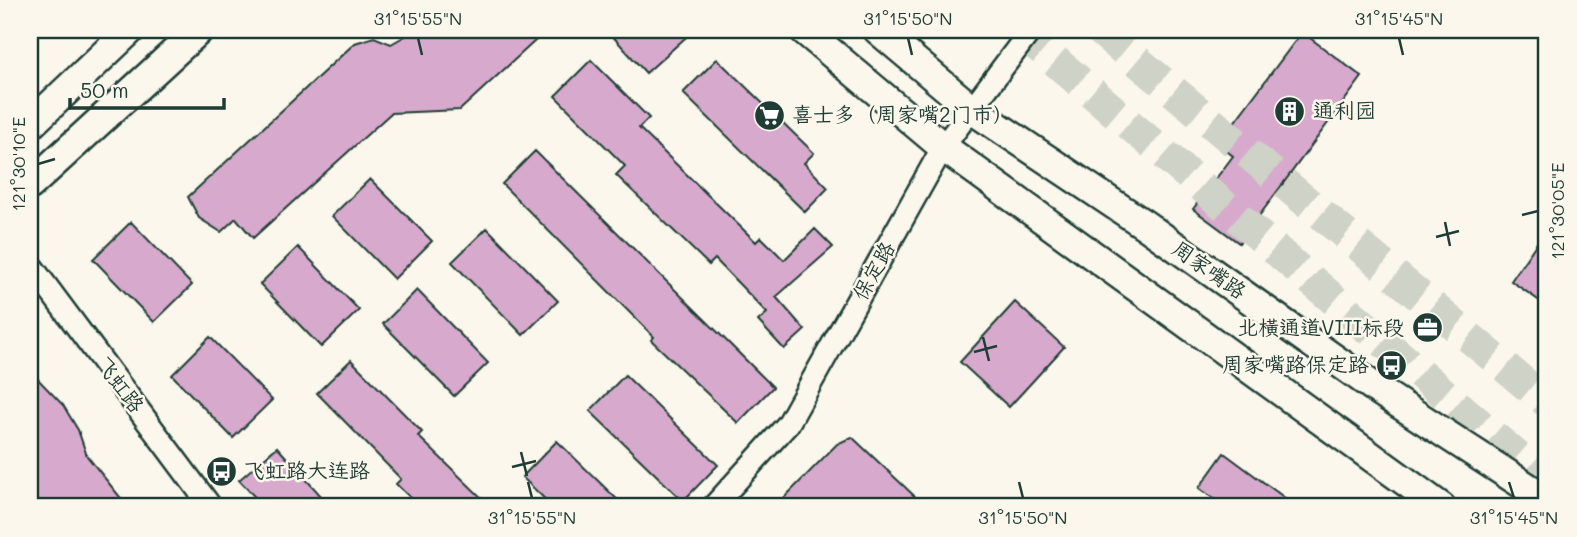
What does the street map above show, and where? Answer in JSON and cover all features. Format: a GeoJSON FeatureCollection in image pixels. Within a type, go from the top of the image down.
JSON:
{"type":"FeatureCollection","features":[{"type":"Feature","properties":{"kind":"main road"},"geometry":{"type":"LineString","coordinates":[[30,125],[130,30]]}},
{"type":"Feature","properties":{"kind":"main road"},"geometry":{"type":"LineString","coordinates":[[30,185],[199,30]]}},
{"type":"Feature","properties":{"kind":"main road"},"geometry":{"type":"LineString","coordinates":[[804,30],[943,147],[1441,507]]}},
{"type":"Feature","properties":{"kind":"main road","name":"周家嘴路"},"geometry":{"type":"LineString","coordinates":[[878,30],[973,110],[1146,225],[1381,391],[1547,500]]}},
{"type":"Feature","properties":{"kind":"street","name":"保定路"},"geometry":{"type":"LineString","coordinates":[[713,507],[788,424],[943,147],[1031,30]]}},
{"type":"Feature","properties":{"kind":"street","name":"飞虹路"},"geometry":{"type":"LineString","coordinates":[[30,264],[211,507]]}},
{"type":"Feature","properties":{"kind":"building"},"geometry":{"type":"Polygon","coordinates":[[[416,30],[547,30],[460,110],[391,113],[253,238],[236,218],[221,232],[199,218],[188,197],[355,43],[374,37],[391,44],[416,30]]]}},
{"type":"Feature","properties":{"kind":"building"},"geometry":{"type":"Polygon","coordinates":[[[607,30],[694,30],[646,73],[607,30]]]}},
{"type":"Feature","properties":{"kind":"building","name":"通利园"},"geometry":{"type":"Polygon","coordinates":[[[1302,32],[1362,77],[1239,243],[1193,209],[1233,156],[1218,144],[1302,32]]]}},
{"type":"Feature","properties":{"kind":"building"},"geometry":{"type":"Polygon","coordinates":[[[717,59],[814,153],[804,163],[828,188],[805,212],[683,93],[717,59]]]}},
{"type":"Feature","properties":{"kind":"building"},"geometry":{"type":"Polygon","coordinates":[[[591,60],[649,118],[639,128],[756,242],[761,237],[784,260],[815,229],[833,247],[776,297],[805,330],[784,349],[758,321],[767,313],[715,259],[709,265],[616,175],[625,166],[555,96],[591,60]]]}},
{"type":"Feature","properties":{"kind":"building"},"geometry":{"type":"Polygon","coordinates":[[[535,151],[773,387],[738,423],[651,340],[654,337],[502,184],[535,151]]]}},
{"type":"Feature","properties":{"kind":"building"},"geometry":{"type":"Polygon","coordinates":[[[370,179],[432,241],[394,279],[332,216],[370,179]]]}},
{"type":"Feature","properties":{"kind":"building"},"geometry":{"type":"Polygon","coordinates":[[[131,222],[192,285],[154,322],[93,259],[131,222]]]}},
{"type":"Feature","properties":{"kind":"building"},"geometry":{"type":"Polygon","coordinates":[[[487,228],[558,301],[523,335],[452,262],[487,228]]]}},
{"type":"Feature","properties":{"kind":"building"},"geometry":{"type":"Polygon","coordinates":[[[1547,228],[1547,306],[1511,281],[1547,228]]]}},
{"type":"Feature","properties":{"kind":"building"},"geometry":{"type":"Polygon","coordinates":[[[298,247],[359,310],[321,347],[260,284],[298,247]]]}},
{"type":"Feature","properties":{"kind":"building"},"geometry":{"type":"Polygon","coordinates":[[[417,290],[488,363],[454,396],[383,324],[417,290]]]}},
{"type":"Feature","properties":{"kind":"building"},"geometry":{"type":"Polygon","coordinates":[[[1015,302],[1064,347],[1009,407],[960,362],[1015,302]]]}},
{"type":"Feature","properties":{"kind":"building"},"geometry":{"type":"Polygon","coordinates":[[[210,337],[272,400],[233,438],[172,375],[210,337]]]}},
{"type":"Feature","properties":{"kind":"building"},"geometry":{"type":"Polygon","coordinates":[[[351,360],[422,432],[418,436],[491,507],[420,507],[396,484],[401,479],[317,393],[351,360]]]}},
{"type":"Feature","properties":{"kind":"building"},"geometry":{"type":"Polygon","coordinates":[[[30,371],[63,405],[78,430],[87,456],[128,507],[30,507],[30,371]]]}},
{"type":"Feature","properties":{"kind":"building"},"geometry":{"type":"Polygon","coordinates":[[[625,375],[718,465],[683,501],[590,411],[625,375]]]}},
{"type":"Feature","properties":{"kind":"building"},"geometry":{"type":"Polygon","coordinates":[[[852,437],[926,507],[775,507],[837,444],[852,437]]]}},
{"type":"Feature","properties":{"kind":"building"},"geometry":{"type":"Polygon","coordinates":[[[557,441],[625,507],[553,507],[522,477],[557,441]]]}},
{"type":"Feature","properties":{"kind":"building"},"geometry":{"type":"Polygon","coordinates":[[[277,447],[331,507],[264,507],[239,480],[277,447]]]}},
{"type":"Feature","properties":{"kind":"building"},"geometry":{"type":"Polygon","coordinates":[[[1224,453],[1297,507],[1225,507],[1199,488],[1224,453]]]}},
{"type":"Feature","properties":{"kind":"tunnel"},"geometry":{"type":"LineString","coordinates":[[1019,30],[1547,482]]}},
{"type":"Feature","properties":{"kind":"tunnel"},"geometry":{"type":"LineString","coordinates":[[1100,30],[1547,402]]}},
{"type":"Feature","properties":{"kind":"place","name":"通利园"},"geometry":{"type":"Point","coordinates":[1290,111]}},
{"type":"Feature","properties":{"kind":"place","name":"喜士多（周家嘴2门市）"},"geometry":{"type":"Point","coordinates":[769,115]}},
{"type":"Feature","properties":{"kind":"place","name":"北横通道VIII标段"},"geometry":{"type":"Point","coordinates":[1427,328]}},
{"type":"Feature","properties":{"kind":"place","name":"周家嘴路保定路"},"geometry":{"type":"Point","coordinates":[1392,365]}},
{"type":"Feature","properties":{"kind":"place","name":"飞虹路大连路"},"geometry":{"type":"Point","coordinates":[221,471]}}]}
